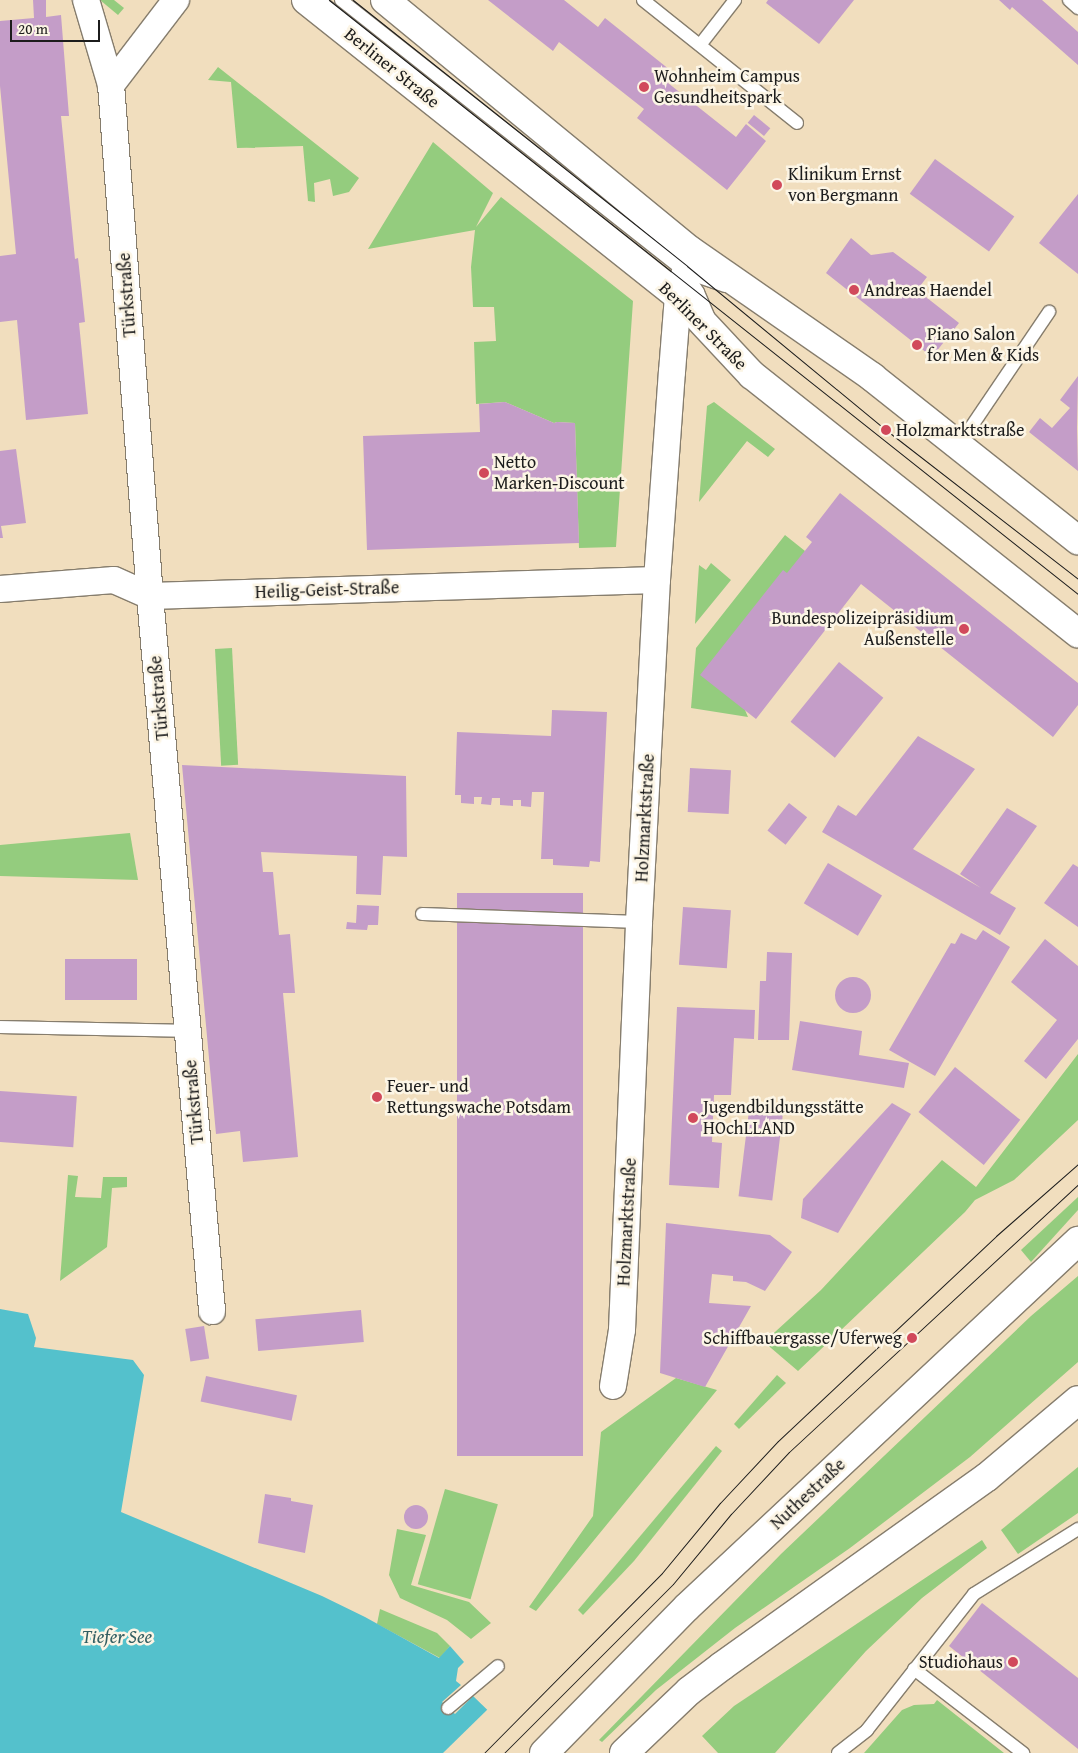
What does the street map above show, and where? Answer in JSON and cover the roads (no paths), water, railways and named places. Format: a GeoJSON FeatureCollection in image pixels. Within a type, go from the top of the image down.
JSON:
{"type":"FeatureCollection","features":[{"type":"Feature","properties":{"kind":"main road","name":"Berliner Straße"},"geometry":{"type":"LineString","coordinates":[[306,0],[685,273],[760,299],[872,377],[1078,540]]}},
{"type":"Feature","properties":{"kind":"main road","name":"Berliner Straße"},"geometry":{"type":"LineString","coordinates":[[385,0],[685,273],[717,337],[752,375],[1078,633]]}},
{"type":"Feature","properties":{"kind":"main road","name":"Nuthestraße"},"geometry":{"type":"LineString","coordinates":[[544,1753],[687,1607],[1078,1241]]}},
{"type":"Feature","properties":{"kind":"main road"},"geometry":{"type":"LineString","coordinates":[[624,1753],[689,1691],[987,1477],[1078,1400]]}},
{"type":"Feature","properties":{"kind":"street","name":"Türkstraße"},"geometry":{"type":"LineString","coordinates":[[86,0],[111,85],[150,596],[212,1311]]}},
{"type":"Feature","properties":{"kind":"street"},"geometry":{"type":"LineString","coordinates":[[111,85],[176,0]]}},
{"type":"Feature","properties":{"kind":"street","name":"Holzmarktstraße"},"geometry":{"type":"LineString","coordinates":[[613,1386],[622,1330],[639,922],[658,580],[685,273]]}},
{"type":"Feature","properties":{"kind":"street","name":"Heilig-Geist-Straße"},"geometry":{"type":"LineString","coordinates":[[0,589],[114,580],[150,596],[658,580]]}},
{"type":"Feature","properties":{"kind":"lane"},"geometry":{"type":"LineString","coordinates":[[341,0],[685,273]]}},
{"type":"Feature","properties":{"kind":"lane"},"geometry":{"type":"LineString","coordinates":[[643,0],[797,123]]}},
{"type":"Feature","properties":{"kind":"lane"},"geometry":{"type":"LineString","coordinates":[[700,45],[735,0]]}},
{"type":"Feature","properties":{"kind":"lane"},"geometry":{"type":"LineString","coordinates":[[1069,0],[1078,8]]}},
{"type":"Feature","properties":{"kind":"lane"},"geometry":{"type":"LineString","coordinates":[[958,445],[1049,312]]}},
{"type":"Feature","properties":{"kind":"lane"},"geometry":{"type":"LineString","coordinates":[[422,914],[639,922]]}},
{"type":"Feature","properties":{"kind":"lane"},"geometry":{"type":"LineString","coordinates":[[0,1027],[188,1031]]}},
{"type":"Feature","properties":{"kind":"lane"},"geometry":{"type":"LineString","coordinates":[[838,1753],[867,1730],[974,1594],[1078,1529]]}},
{"type":"Feature","properties":{"kind":"lane"},"geometry":{"type":"LineString","coordinates":[[448,1708],[498,1666]]}},
{"type":"Feature","properties":{"kind":"lane"},"geometry":{"type":"LineString","coordinates":[[914,1669],[1023,1753]]}},
{"type":"Feature","properties":{"kind":"water","name":"Tiefer See"},"geometry":{"type":"Polygon","coordinates":[[[0,1309],[28,1314],[36,1338],[34,1347],[133,1360],[144,1375],[121,1512],[322,1596],[365,1617],[439,1658],[450,1646],[464,1662],[458,1668],[456,1681],[461,1685],[442,1702],[455,1714],[473,1696],[532,1753],[0,1753],[0,1309]]]}},
{"type":"Feature","properties":{"kind":"tram line"},"geometry":{"type":"LineString","coordinates":[[329,0],[1078,594]]}},
{"type":"Feature","properties":{"kind":"tram line"},"geometry":{"type":"LineString","coordinates":[[353,0],[687,266],[886,430],[1078,579]]}},
{"type":"Feature","properties":{"kind":"tram line"},"geometry":{"type":"LineString","coordinates":[[484,1753],[662,1573],[720,1503],[778,1441],[996,1236],[1078,1164]]}},
{"type":"Feature","properties":{"kind":"tram line"},"geometry":{"type":"LineString","coordinates":[[504,1753],[673,1584],[731,1514],[789,1452],[1078,1184]]}},
{"type":"Feature","properties":{"kind":"place","name":"Wohnheim Campus Gesundheitspark"},"geometry":{"type":"Point","coordinates":[644,87]}},
{"type":"Feature","properties":{"kind":"place","name":"Klinikum Ernst von Bergmann"},"geometry":{"type":"Point","coordinates":[777,185]}},
{"type":"Feature","properties":{"kind":"place","name":"Andreas Haendel"},"geometry":{"type":"Point","coordinates":[854,290]}},
{"type":"Feature","properties":{"kind":"place","name":"Piano Salon for Men & Kids"},"geometry":{"type":"Point","coordinates":[917,345]}},
{"type":"Feature","properties":{"kind":"place","name":"Holzmarktstraße"},"geometry":{"type":"Point","coordinates":[886,430]}},
{"type":"Feature","properties":{"kind":"place","name":"Netto Marken-Discount"},"geometry":{"type":"Point","coordinates":[484,473]}},
{"type":"Feature","properties":{"kind":"place","name":"Bundespolizeipräsidium Außenstelle"},"geometry":{"type":"Point","coordinates":[964,629]}},
{"type":"Feature","properties":{"kind":"place","name":"Feuer- und Rettungswache Potsdam"},"geometry":{"type":"Point","coordinates":[377,1097]}},
{"type":"Feature","properties":{"kind":"place","name":"Jugendbildungsstätte HOchLLAND"},"geometry":{"type":"Point","coordinates":[693,1118]}},
{"type":"Feature","properties":{"kind":"place","name":"Schiffbauergasse/Uferweg"},"geometry":{"type":"Point","coordinates":[912,1338]}},
{"type":"Feature","properties":{"kind":"place","name":"Studiohaus"},"geometry":{"type":"Point","coordinates":[1013,1662]}}]}
